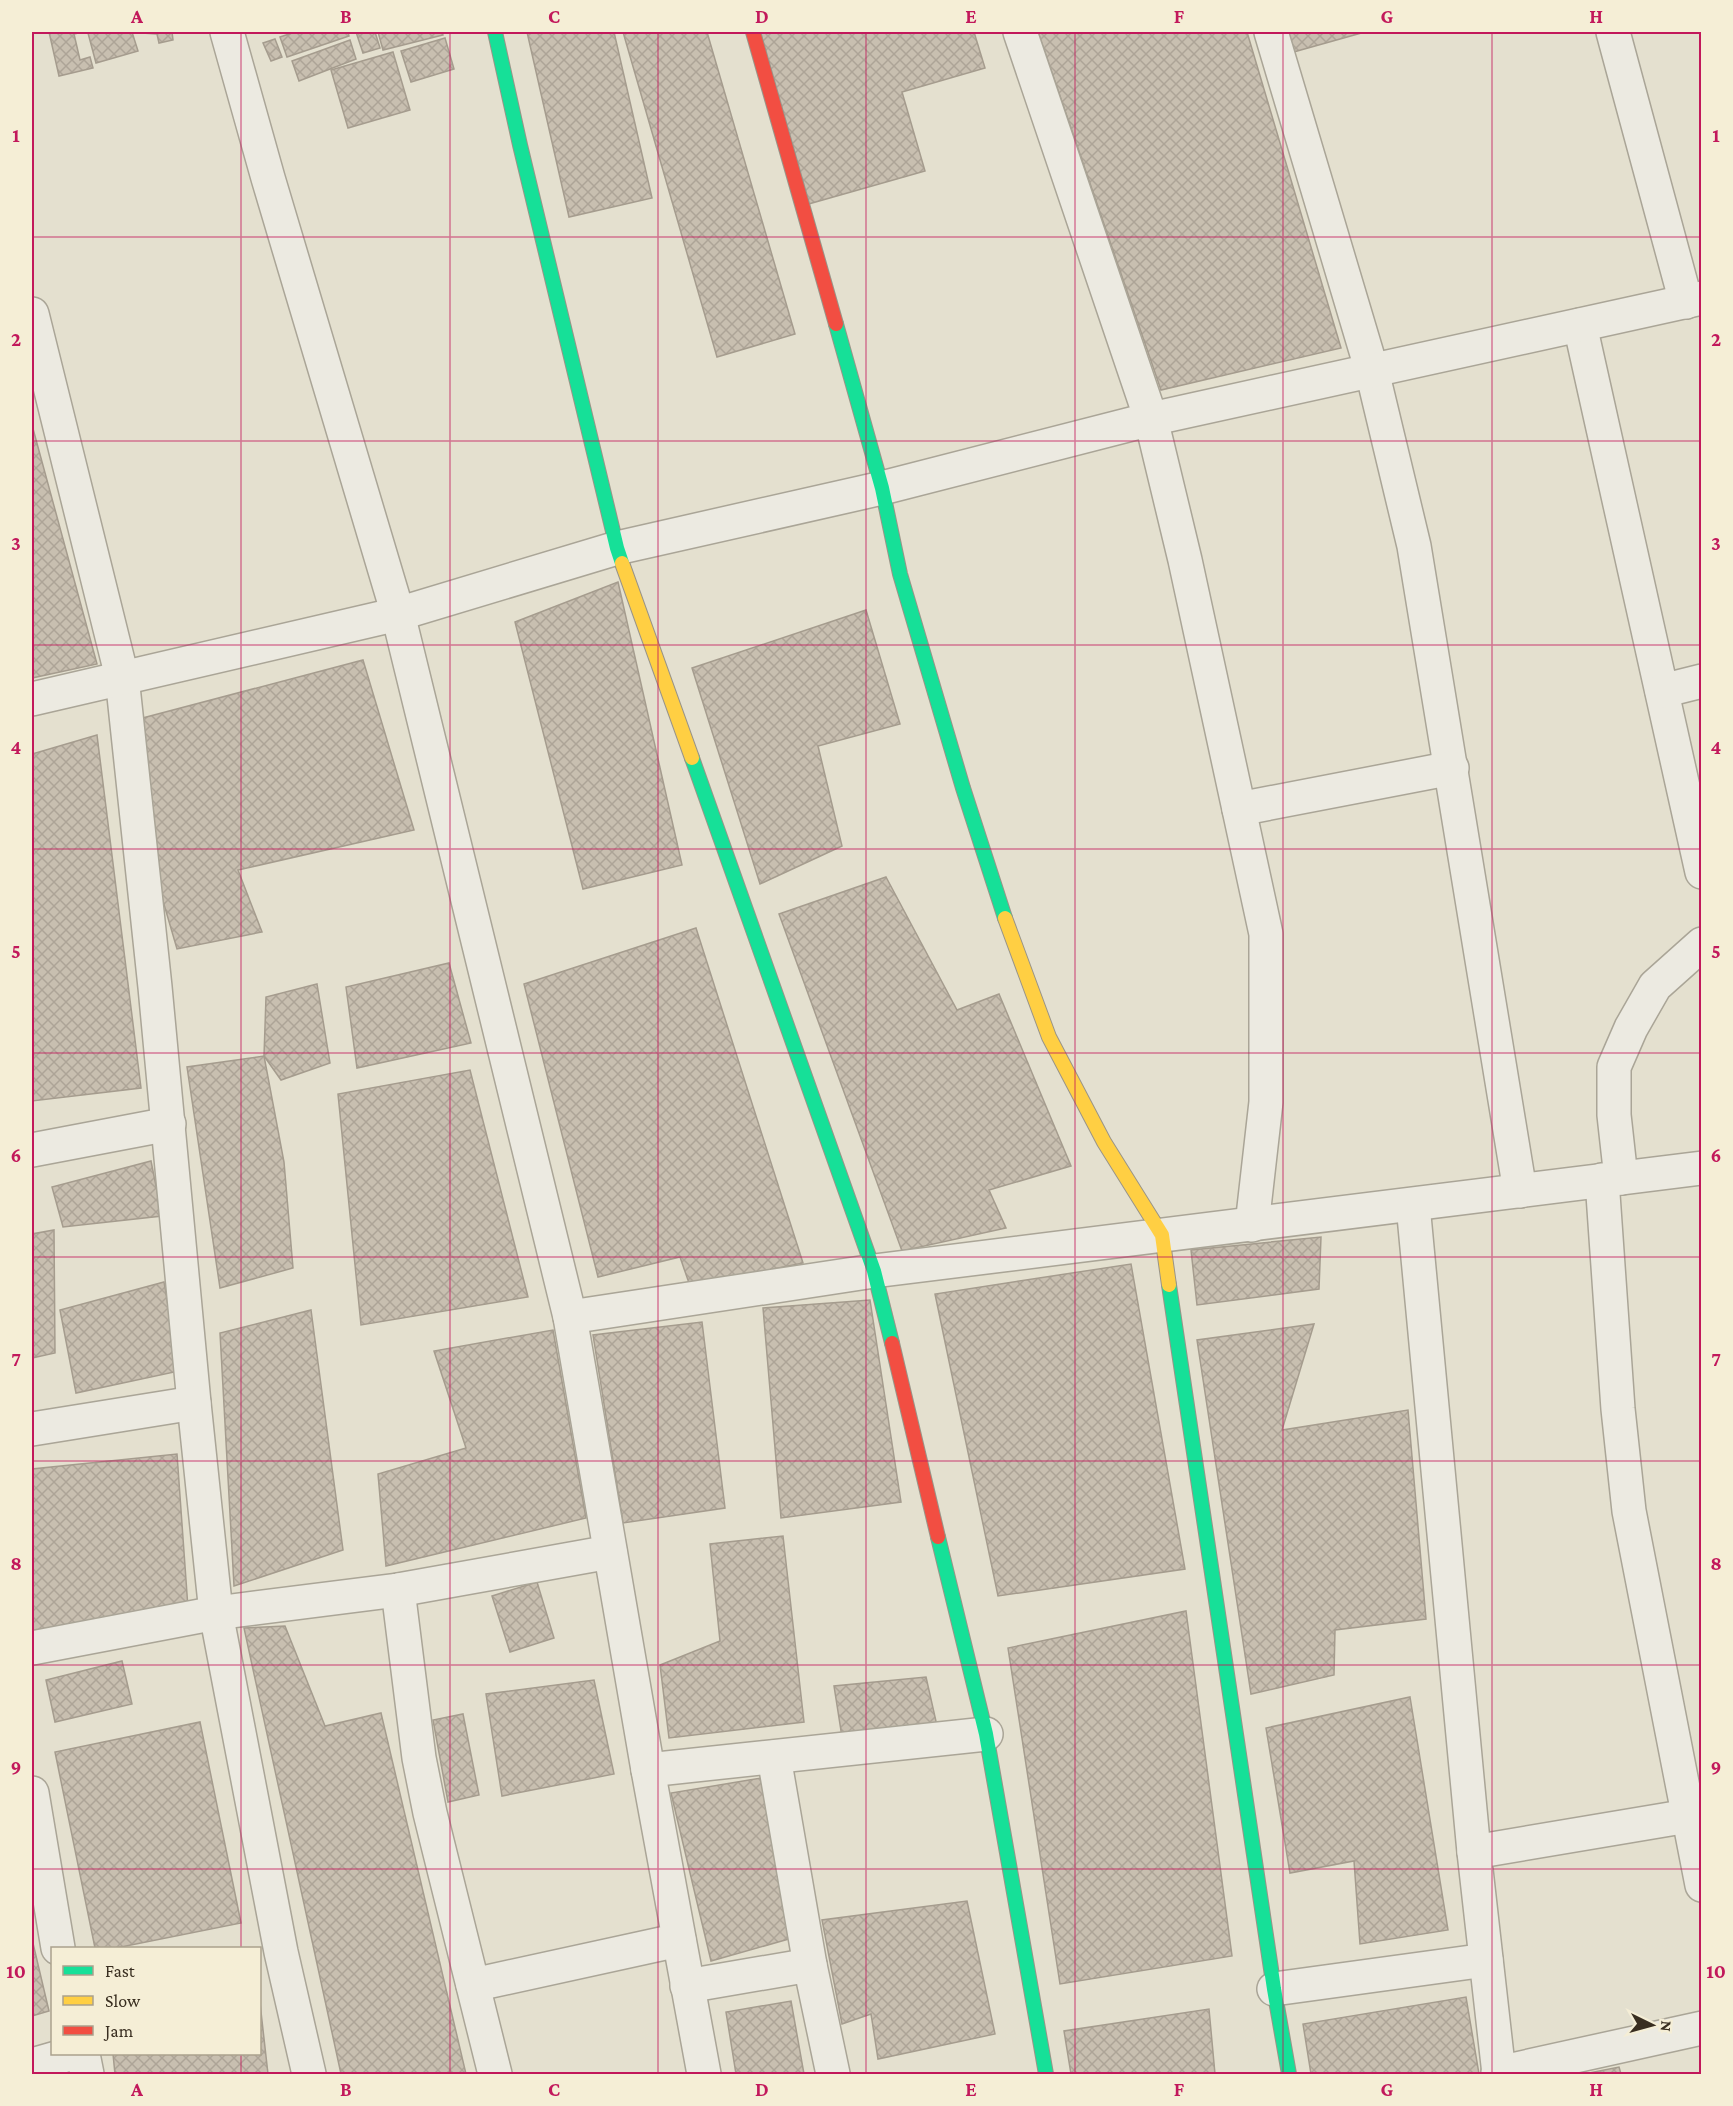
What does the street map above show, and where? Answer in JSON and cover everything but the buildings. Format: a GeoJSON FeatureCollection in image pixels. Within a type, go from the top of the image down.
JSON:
{"type":"FeatureCollection","features":[{"type":"Feature","properties":{"kind":"street"},"geometry":{"type":"LineString","coordinates":[[227,32],[268,178],[398,614],[570,1317],[648,1770],[704,2074]]}},
{"type":"Feature","properties":{"kind":"street"},"geometry":{"type":"LineString","coordinates":[[495,32],[617,548],[874,1271],[986,1734],[1046,2074]]}},
{"type":"Feature","properties":{"kind":"street"},"geometry":{"type":"LineString","coordinates":[[753,32],[882,488],[900,574],[963,788],[1006,921],[1049,1037],[1104,1142],[1162,1235],[1274,1989],[1289,2074]]}},
{"type":"Feature","properties":{"kind":"street"},"geometry":{"type":"LineString","coordinates":[[1020,32],[1151,420],[1185,560],[1266,934],[1266,1102],[1252,1225]]}},
{"type":"Feature","properties":{"kind":"street"},"geometry":{"type":"LineString","coordinates":[[1270,32],[1372,371],[1414,546],[1520,1191]]}},
{"type":"Feature","properties":{"kind":"street"},"geometry":{"type":"LineString","coordinates":[[32,699],[398,614],[617,548],[882,488],[1151,420],[1694,300],[1613,32]]}},
{"type":"Feature","properties":{"kind":"street"},"geometry":{"type":"LineString","coordinates":[[32,314],[122,677],[169,1124],[194,1403],[216,1613],[270,1954],[309,2074]]}},
{"type":"Feature","properties":{"kind":"street"},"geometry":{"type":"LineString","coordinates":[[1580,326],[1701,872]]}},
{"type":"Feature","properties":{"kind":"street"},"geometry":{"type":"LineString","coordinates":[[1662,691],[1701,681]]}},
{"type":"Feature","properties":{"kind":"street"},"geometry":{"type":"LineString","coordinates":[[1239,809],[1452,768]]}},
{"type":"Feature","properties":{"kind":"street"},"geometry":{"type":"LineString","coordinates":[[1701,944],[1655,986],[1631,1028],[1614,1067],[1611,1179],[1618,1409],[1629,1511],[1701,1885]]}},
{"type":"Feature","properties":{"kind":"street"},"geometry":{"type":"LineString","coordinates":[[32,1150],[169,1124]]}},
{"type":"Feature","properties":{"kind":"street"},"geometry":{"type":"LineString","coordinates":[[570,1317],[874,1271],[1701,1168]]}},
{"type":"Feature","properties":{"kind":"street"},"geometry":{"type":"LineString","coordinates":[[1413,1205],[1474,1852],[1498,2074],[1701,2028]]}},
{"type":"Feature","properties":{"kind":"street"},"geometry":{"type":"LineString","coordinates":[[32,1429],[194,1403]]}},
{"type":"Feature","properties":{"kind":"street"},"geometry":{"type":"LineString","coordinates":[[32,1648],[216,1613],[398,1590],[610,1552]]}},
{"type":"Feature","properties":{"kind":"street"},"geometry":{"type":"LineString","coordinates":[[398,1590],[418,1758],[429,1813],[495,2074]]}},
{"type":"Feature","properties":{"kind":"street"},"geometry":{"type":"LineString","coordinates":[[648,1770],[986,1734]]}},
{"type":"Feature","properties":{"kind":"street"},"geometry":{"type":"LineString","coordinates":[[774,1756],[810,1965],[833,2074]]}},
{"type":"Feature","properties":{"kind":"street"},"geometry":{"type":"LineString","coordinates":[[32,1793],[58,1947]]}},
{"type":"Feature","properties":{"kind":"street"},"geometry":{"type":"LineString","coordinates":[[1474,1852],[1688,1816]]}},
{"type":"Feature","properties":{"kind":"street"},"geometry":{"type":"LineString","coordinates":[[473,1985],[679,1940]]}},
{"type":"Feature","properties":{"kind":"street"},"geometry":{"type":"LineString","coordinates":[[1274,1989],[1486,1960]]}},
{"type":"Feature","properties":{"kind":"street"},"geometry":{"type":"LineString","coordinates":[[687,1986],[810,1965]]}},
{"type":"Feature","properties":{"kind":"street"},"geometry":{"type":"LineString","coordinates":[[32,2065],[67,2055]]}},
{"type":"Feature","properties":{"kind":"street"},"geometry":{"type":"LineString","coordinates":[[83,2055],[87,2074]]}},
{"type":"Feature","properties":{"kind":"traffic: fast"},"geometry":{"type":"LineString","coordinates":[[495,32],[520,145],[622,563]]}},
{"type":"Feature","properties":{"kind":"traffic: fast"},"geometry":{"type":"LineString","coordinates":[[836,324],[882,488],[900,574],[963,788],[1005,918]]}},
{"type":"Feature","properties":{"kind":"traffic: fast"},"geometry":{"type":"LineString","coordinates":[[692,758],[874,1271],[892,1343]]}},
{"type":"Feature","properties":{"kind":"traffic: fast"},"geometry":{"type":"LineString","coordinates":[[1169,1285],[1274,1989],[1289,2074]]}},
{"type":"Feature","properties":{"kind":"traffic: fast"},"geometry":{"type":"LineString","coordinates":[[938,1537],[986,1734],[1046,2074]]}},
{"type":"Feature","properties":{"kind":"traffic: slow"},"geometry":{"type":"LineString","coordinates":[[622,563],[692,758]]}},
{"type":"Feature","properties":{"kind":"traffic: slow"},"geometry":{"type":"LineString","coordinates":[[1005,918],[1049,1037],[1104,1142],[1162,1235],[1169,1285]]}},
{"type":"Feature","properties":{"kind":"traffic: jam"},"geometry":{"type":"LineString","coordinates":[[753,32],[836,324]]}},
{"type":"Feature","properties":{"kind":"traffic: jam"},"geometry":{"type":"LineString","coordinates":[[892,1343],[938,1537]]}}]}
